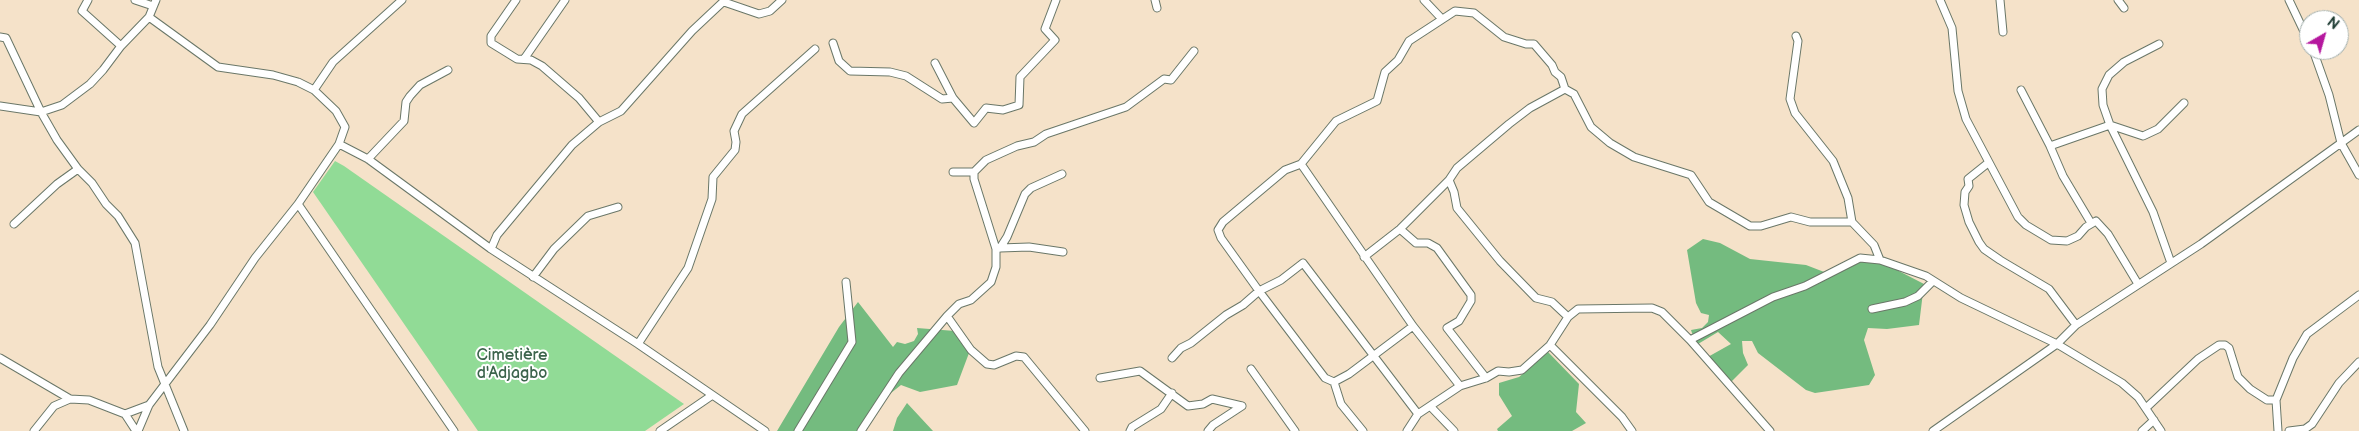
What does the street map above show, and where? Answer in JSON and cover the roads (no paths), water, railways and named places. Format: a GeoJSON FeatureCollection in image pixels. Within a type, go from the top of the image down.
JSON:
{"type":"FeatureCollection","features":[{"type":"Feature","properties":{"kind":"street"},"geometry":{"type":"LineString","coordinates":[[88,0],[82,12],[121,46]]}},
{"type":"Feature","properties":{"kind":"street"},"geometry":{"type":"LineString","coordinates":[[0,106],[41,112],[62,105],[90,84],[149,16],[154,3],[136,0]]}},
{"type":"Feature","properties":{"kind":"street"},"geometry":{"type":"LineString","coordinates":[[314,90],[333,62],[402,0]]}},
{"type":"Feature","properties":{"kind":"street"},"geometry":{"type":"LineString","coordinates":[[516,0],[489,39],[491,43],[517,60],[524,59],[542,66],[560,81],[599,122]]}},
{"type":"Feature","properties":{"kind":"street"},"geometry":{"type":"LineString","coordinates":[[524,59],[565,0]]}},
{"type":"Feature","properties":{"kind":"street"},"geometry":{"type":"LineString","coordinates":[[491,250],[497,234],[572,145],[599,122],[621,111],[692,31],[724,1],[759,14],[770,11],[782,0]]}},
{"type":"Feature","properties":{"kind":"street"},"geometry":{"type":"LineString","coordinates":[[935,63],[953,98],[974,123],[986,108],[1003,110],[1019,105],[1020,77],[1055,40],[1045,29],[1056,0]]}},
{"type":"Feature","properties":{"kind":"street"},"geometry":{"type":"LineString","coordinates":[[1424,0],[1442,19]]}},
{"type":"Feature","properties":{"kind":"street"},"geometry":{"type":"LineString","coordinates":[[1940,0],[1952,28],[1961,100],[1966,119],[2018,217],[2038,233],[2051,240],[2067,241],[2078,236],[2091,223],[2096,221],[2108,234],[2138,284]]}},
{"type":"Feature","properties":{"kind":"street"},"geometry":{"type":"LineString","coordinates":[[2000,0],[2003,32]]}},
{"type":"Feature","properties":{"kind":"street"},"geometry":{"type":"LineString","coordinates":[[2118,0],[2124,8]]}},
{"type":"Feature","properties":{"kind":"street"},"geometry":{"type":"LineString","coordinates":[[2289,0],[2299,21]]}},
{"type":"Feature","properties":{"kind":"street"},"geometry":{"type":"LineString","coordinates":[[1363,431],[1341,404],[1334,382],[1325,378],[1259,291],[1221,238],[1218,230],[1223,222],[1285,170],[1302,164],[1336,121],[1376,101],[1385,72],[1398,60],[1409,41],[1455,11],[1466,10],[1480,17],[1504,37],[1526,44],[1534,44],[1561,77],[1565,89],[1574,94],[1591,127],[1610,143],[1634,157],[1691,176],[1709,202],[1750,226],[1761,226],[1791,217],[1810,222],[1852,222]]}},
{"type":"Feature","properties":{"kind":"street"},"geometry":{"type":"LineString","coordinates":[[34,431],[54,406],[70,399],[89,400],[124,414],[137,431],[149,405],[210,325],[255,258],[298,204],[340,144],[344,127],[336,111],[314,90],[298,82],[273,75],[218,67],[149,16]]}},
{"type":"Feature","properties":{"kind":"street"},"geometry":{"type":"LineString","coordinates":[[1796,36],[1798,41],[1790,99],[1795,113],[1833,161],[1845,189],[1852,222],[1874,245],[1880,260]]}},
{"type":"Feature","properties":{"kind":"street"},"geometry":{"type":"LineString","coordinates":[[0,37],[6,38],[41,112],[78,169],[92,183],[135,243],[158,367],[184,431]]}},
{"type":"Feature","properties":{"kind":"street"},"geometry":{"type":"LineString","coordinates":[[833,43],[839,61],[850,71],[890,72],[906,76],[942,99],[953,98]]}},
{"type":"Feature","properties":{"kind":"street"},"geometry":{"type":"LineString","coordinates":[[2159,44],[2124,62],[2110,75],[2102,89],[2103,105],[2110,125],[2152,212],[2171,263]]}},
{"type":"Feature","properties":{"kind":"street"},"geometry":{"type":"LineString","coordinates":[[638,344],[688,268],[712,199],[714,177],[735,150],[734,131],[742,114],[814,49]]}},
{"type":"Feature","properties":{"kind":"street"},"geometry":{"type":"LineString","coordinates":[[953,172],[974,172],[986,160],[1017,146],[1034,142],[1046,134],[1126,107],[1164,79],[1171,80],[1194,51]]}},
{"type":"Feature","properties":{"kind":"street"},"geometry":{"type":"LineString","coordinates":[[2317,60],[2329,95],[2341,143],[2359,175]]}},
{"type":"Feature","properties":{"kind":"street"},"geometry":{"type":"LineString","coordinates":[[368,159],[404,122],[406,102],[410,96],[420,85],[448,70]]}},
{"type":"Feature","properties":{"kind":"street"},"geometry":{"type":"LineString","coordinates":[[1364,257],[1400,229],[1449,180],[1457,168],[1508,124],[1530,108],[1565,89]]}},
{"type":"Feature","properties":{"kind":"street"},"geometry":{"type":"LineString","coordinates":[[2021,90],[2063,176],[2091,223]]}},
{"type":"Feature","properties":{"kind":"street"},"geometry":{"type":"LineString","coordinates":[[2050,146],[2110,125],[2143,136],[2158,129],[2184,102]]}},
{"type":"Feature","properties":{"kind":"street"},"geometry":{"type":"LineString","coordinates":[[1933,431],[2056,344],[2076,325],[2171,263],[2359,130]]}},
{"type":"Feature","properties":{"kind":"street"},"geometry":{"type":"LineString","coordinates":[[340,144],[368,159],[491,250],[638,344],[711,396],[765,431]]}},
{"type":"Feature","properties":{"kind":"street"},"geometry":{"type":"LineString","coordinates":[[1988,163],[1968,179],[1969,186],[1965,192],[1964,205],[1966,214],[1979,242],[1984,249],[2000,260],[2049,289],[2076,325]]}},
{"type":"Feature","properties":{"kind":"street"},"geometry":{"type":"LineString","coordinates":[[1302,164],[1413,326],[1460,386]]}},
{"type":"Feature","properties":{"kind":"street"},"geometry":{"type":"LineString","coordinates":[[14,224],[56,184],[78,169]]}},
{"type":"Feature","properties":{"kind":"street"},"geometry":{"type":"LineString","coordinates":[[974,172],[974,179],[998,248]]}},
{"type":"Feature","properties":{"kind":"street"},"geometry":{"type":"LineString","coordinates":[[861,431],[899,373],[946,316],[959,304],[971,300],[991,282],[996,267],[998,248],[1025,194],[1032,188],[1062,174]]}},
{"type":"Feature","properties":{"kind":"street"},"geometry":{"type":"LineString","coordinates":[[1449,180],[1454,192],[1457,208],[1500,261],[1536,298],[1552,302],[1568,317]]}},
{"type":"Feature","properties":{"kind":"street"},"geometry":{"type":"LineString","coordinates":[[298,204],[454,431]]}},
{"type":"Feature","properties":{"kind":"street"},"geometry":{"type":"LineString","coordinates":[[533,277],[554,249],[588,216],[618,207]]}},
{"type":"Feature","properties":{"kind":"street"},"geometry":{"type":"LineString","coordinates":[[1400,229],[1416,243],[1428,243],[1437,248],[1472,295],[1471,301],[1459,321],[1447,328],[1486,378]]}},
{"type":"Feature","properties":{"kind":"street"},"geometry":{"type":"LineString","coordinates":[[998,248],[1029,247],[1063,252]]}},
{"type":"Feature","properties":{"kind":"street"},"geometry":{"type":"LineString","coordinates":[[1690,340],[1774,297],[1806,286],[1860,258],[1880,260],[1933,281],[1986,310],[2056,344],[2122,383],[2146,408],[2161,431]]}},
{"type":"Feature","properties":{"kind":"street"},"geometry":{"type":"LineString","coordinates":[[1172,358],[1181,348],[1191,343],[1259,291],[1281,280],[1303,263],[1373,358],[1418,414]]}},
{"type":"Feature","properties":{"kind":"street"},"geometry":{"type":"LineString","coordinates":[[1872,309],[1905,302],[1918,296],[1933,281]]}},
{"type":"Feature","properties":{"kind":"street"},"geometry":{"type":"LineString","coordinates":[[798,431],[852,342],[846,282]]}},
{"type":"Feature","properties":{"kind":"street"},"geometry":{"type":"LineString","coordinates":[[2278,431],[2276,400],[2292,358],[2308,334],[2359,295]]}},
{"type":"Feature","properties":{"kind":"street"},"geometry":{"type":"LineString","coordinates":[[1407,431],[1418,414],[1460,386],[1486,378],[1498,371],[1522,370],[1550,345],[1568,317],[1578,309],[1614,307],[1652,308],[1662,312],[1690,340],[1770,431]]}},
{"type":"Feature","properties":{"kind":"street"},"geometry":{"type":"LineString","coordinates":[[946,316],[971,350],[987,364],[994,365],[1016,356],[1024,357],[1085,431]]}},
{"type":"Feature","properties":{"kind":"street"},"geometry":{"type":"LineString","coordinates":[[1334,382],[1373,358],[1413,326]]}},
{"type":"Feature","properties":{"kind":"street"},"geometry":{"type":"LineString","coordinates":[[1550,345],[1622,417],[1632,431]]}},
{"type":"Feature","properties":{"kind":"street"},"geometry":{"type":"LineString","coordinates":[[2146,408],[2198,359],[2219,345],[2225,345],[2232,352],[2236,369],[2243,382],[2259,396],[2271,402],[2276,400]]}},
{"type":"Feature","properties":{"kind":"street"},"geometry":{"type":"LineString","coordinates":[[0,358],[70,399]]}},
{"type":"Feature","properties":{"kind":"street"},"geometry":{"type":"LineString","coordinates":[[2289,431],[2305,429],[2312,424],[2339,382],[2359,362]]}},
{"type":"Feature","properties":{"kind":"street"},"geometry":{"type":"LineString","coordinates":[[1251,369],[1295,431]]}},
{"type":"Feature","properties":{"kind":"street"},"geometry":{"type":"LineString","coordinates":[[1100,378],[1140,371],[1188,406],[1204,404],[1212,398],[1242,406],[1213,424],[1208,431]]}},
{"type":"Feature","properties":{"kind":"street"},"geometry":{"type":"LineString","coordinates":[[1130,431],[1132,427],[1161,409],[1172,393]]}},
{"type":"Feature","properties":{"kind":"street"},"geometry":{"type":"LineString","coordinates":[[660,431],[711,396]]}},
{"type":"Feature","properties":{"kind":"street"},"geometry":{"type":"LineString","coordinates":[[124,414],[149,405]]}},
{"type":"Feature","properties":{"kind":"street"},"geometry":{"type":"LineString","coordinates":[[1430,406],[1454,431]]}},
{"type":"Feature","properties":{"kind":"street"},"geometry":{"type":"LineString","coordinates":[[2142,431],[2154,420]]}},
{"type":"Feature","properties":{"kind":"park label","name":"Cimetière d'Adjagbo"},"geometry":{"type":"Point","coordinates":[512,365]}}]}
